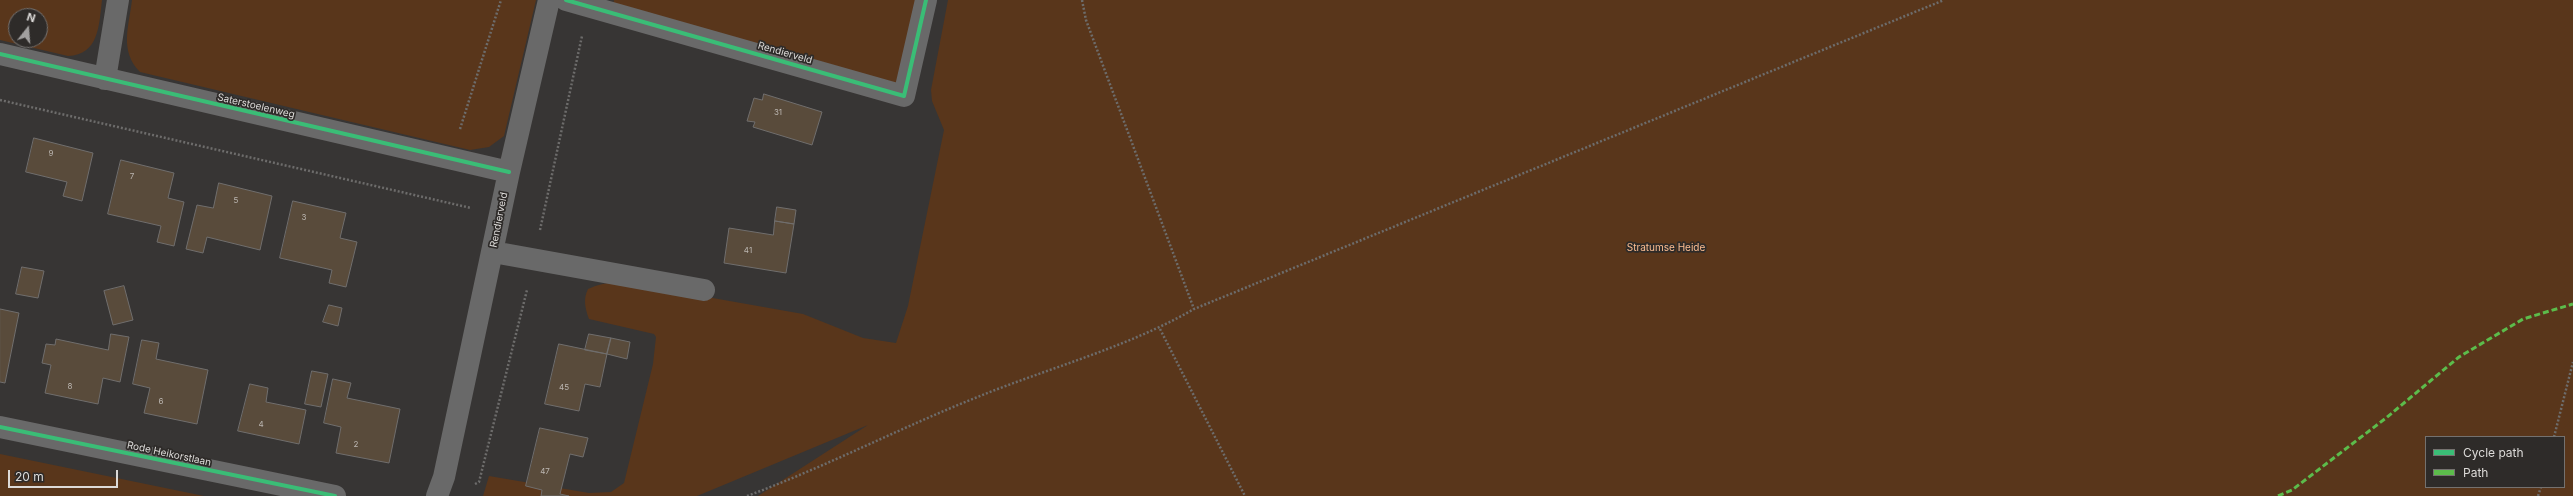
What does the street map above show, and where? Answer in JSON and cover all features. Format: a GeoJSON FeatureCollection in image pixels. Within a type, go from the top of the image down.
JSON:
{"type":"FeatureCollection","features":[{"type":"Feature","properties":{"kind":"street"},"geometry":{"type":"LineString","coordinates":[[105,79],[118,0]]}},
{"type":"Feature","properties":{"kind":"street","name":"Rendierveld"},"geometry":{"type":"LineString","coordinates":[[437,496],[444,477],[509,172],[549,0]]}},
{"type":"Feature","properties":{"kind":"street","name":"Rendierveld"},"geometry":{"type":"LineString","coordinates":[[566,0],[904,96],[926,0]]}},
{"type":"Feature","properties":{"kind":"street","name":"Saterstoelenweg"},"geometry":{"type":"LineString","coordinates":[[0,54],[509,172]]}},
{"type":"Feature","properties":{"kind":"street","name":"Rendierveld"},"geometry":{"type":"LineString","coordinates":[[493,252],[704,290]]}},
{"type":"Feature","properties":{"kind":"street","name":"Rode Heikorstlaan"},"geometry":{"type":"LineString","coordinates":[[0,427],[335,496]]}},
{"type":"Feature","properties":{"kind":"path"},"geometry":{"type":"LineString","coordinates":[[451,159],[501,0]]}},
{"type":"Feature","properties":{"kind":"path"},"geometry":{"type":"LineString","coordinates":[[1082,0],[1086,20],[1194,309]]}},
{"type":"Feature","properties":{"kind":"path"},"geometry":{"type":"LineString","coordinates":[[747,496],[798,477],[975,398],[1160,328],[1194,309],[1944,0]]}},
{"type":"Feature","properties":{"kind":"path"},"geometry":{"type":"LineString","coordinates":[[0,100],[500,215]]}},
{"type":"Feature","properties":{"kind":"path"},"geometry":{"type":"LineString","coordinates":[[1160,328],[1245,496]]}},
{"type":"Feature","properties":{"kind":"path"},"geometry":{"type":"LineString","coordinates":[[2554,436],[2573,362]]}},
{"type":"Feature","properties":{"kind":"green space"},"geometry":{"type":"Polygon","coordinates":[[[0,0],[102,0],[96,37],[86,50],[78,54],[68,56],[34,48],[48,48],[48,8],[8,8],[8,42],[0,40],[0,0]]]}},
{"type":"Feature","properties":{"kind":"green space"},"geometry":{"type":"Polygon","coordinates":[[[132,0],[536,0],[504,136],[489,147],[470,150],[140,72],[129,56],[127,47],[132,0]]]}},
{"type":"Feature","properties":{"kind":"green space"},"geometry":{"type":"Polygon","coordinates":[[[614,0],[916,0],[896,86],[613,5],[614,0]]]}},
{"type":"Feature","properties":{"kind":"green space","name":"Stratumse Heide"},"geometry":{"type":"Polygon","coordinates":[[[948,0],[2573,0],[2573,496],[758,496],[868,425],[697,496],[483,496],[489,476],[589,493],[611,492],[624,483],[653,364],[656,337],[654,334],[589,319],[585,296],[588,289],[593,287],[613,282],[628,283],[803,314],[863,338],[896,343],[908,306],[944,130],[932,101],[931,90],[948,0]]]}},
{"type":"Feature","properties":{"kind":"green space"},"geometry":{"type":"Polygon","coordinates":[[[0,454],[204,496],[0,496],[0,454]]]}},
{"type":"Feature","properties":{"kind":"building"},"geometry":{"type":"Polygon","coordinates":[[[764,94],[822,112],[812,145],[753,127],[755,122],[747,121],[754,98],[762,100],[764,94]]]}},
{"type":"Feature","properties":{"kind":"building"},"geometry":{"type":"Polygon","coordinates":[[[34,138],[93,153],[82,201],[63,196],[67,182],[26,172],[34,138]]]}},
{"type":"Feature","properties":{"kind":"building"},"geometry":{"type":"Polygon","coordinates":[[[121,160],[174,173],[168,198],[184,202],[174,246],[157,242],[161,226],[108,214],[121,160]]]}},
{"type":"Feature","properties":{"kind":"building"},"geometry":{"type":"Polygon","coordinates":[[[219,183],[272,196],[260,250],[207,237],[203,253],[186,249],[197,205],[213,208],[219,183]]]}},
{"type":"Feature","properties":{"kind":"building"},"geometry":{"type":"Polygon","coordinates":[[[293,201],[346,213],[340,238],[357,242],[346,287],[329,283],[332,270],[280,258],[293,201]]]}},
{"type":"Feature","properties":{"kind":"building"},"geometry":{"type":"Polygon","coordinates":[[[777,207],[796,210],[794,224],[775,221],[777,207]]]}},
{"type":"Feature","properties":{"kind":"building"},"geometry":{"type":"Polygon","coordinates":[[[775,221],[794,224],[786,273],[724,263],[729,228],[773,235],[775,221]]]}},
{"type":"Feature","properties":{"kind":"building"},"geometry":{"type":"Polygon","coordinates":[[[22,267],[44,271],[38,298],[16,294],[22,267]]]}},
{"type":"Feature","properties":{"kind":"building"},"geometry":{"type":"Polygon","coordinates":[[[124,286],[133,320],[113,325],[104,291],[124,286]]]}},
{"type":"Feature","properties":{"kind":"building"},"geometry":{"type":"Polygon","coordinates":[[[329,305],[342,308],[338,326],[323,322],[329,305]]]}},
{"type":"Feature","properties":{"kind":"building"},"geometry":{"type":"Polygon","coordinates":[[[0,309],[19,313],[5,383],[0,382],[0,309]]]}},
{"type":"Feature","properties":{"kind":"building"},"geometry":{"type":"Polygon","coordinates":[[[111,334],[129,337],[120,382],[103,378],[98,404],[45,393],[51,365],[42,363],[46,344],[55,345],[56,339],[108,350],[111,334]]]}},
{"type":"Feature","properties":{"kind":"building"},"geometry":{"type":"Polygon","coordinates":[[[589,334],[611,338],[607,354],[585,350],[589,334]]]}},
{"type":"Feature","properties":{"kind":"building"},"geometry":{"type":"Polygon","coordinates":[[[611,338],[630,342],[627,359],[607,354],[611,338]]]}},
{"type":"Feature","properties":{"kind":"building"},"geometry":{"type":"Polygon","coordinates":[[[142,340],[159,343],[156,359],[208,370],[197,424],[144,413],[150,388],[133,384],[142,340]]]}},
{"type":"Feature","properties":{"kind":"building"},"geometry":{"type":"Polygon","coordinates":[[[559,344],[607,354],[600,387],[585,384],[579,411],[545,404],[559,344]]]}},
{"type":"Feature","properties":{"kind":"building"},"geometry":{"type":"Polygon","coordinates":[[[312,371],[328,374],[321,407],[305,404],[312,371]]]}},
{"type":"Feature","properties":{"kind":"building"},"geometry":{"type":"Polygon","coordinates":[[[333,379],[351,383],[347,398],[400,409],[389,463],[336,453],[341,427],[324,423],[333,379]]]}},
{"type":"Feature","properties":{"kind":"building"},"geometry":{"type":"Polygon","coordinates":[[[250,384],[268,388],[266,402],[306,410],[299,444],[238,431],[250,384]]]}},
{"type":"Feature","properties":{"kind":"building"},"geometry":{"type":"Polygon","coordinates":[[[540,428],[588,438],[583,457],[570,454],[560,494],[569,496],[541,496],[542,490],[526,486],[540,428]]]}},
{"type":"Feature","properties":{"kind":"marked path"},"geometry":{"type":"LineString","coordinates":[[2278,496],[2292,490],[2386,418],[2459,357],[2523,319],[2573,304]]}},
{"type":"Feature","properties":{"kind":"cycle path"},"geometry":{"type":"LineString","coordinates":[[566,0],[904,96],[926,0]]}},
{"type":"Feature","properties":{"kind":"cycle path"},"geometry":{"type":"LineString","coordinates":[[0,54],[509,172]]}},
{"type":"Feature","properties":{"kind":"cycle path"},"geometry":{"type":"LineString","coordinates":[[0,427],[335,496]]}}]}
